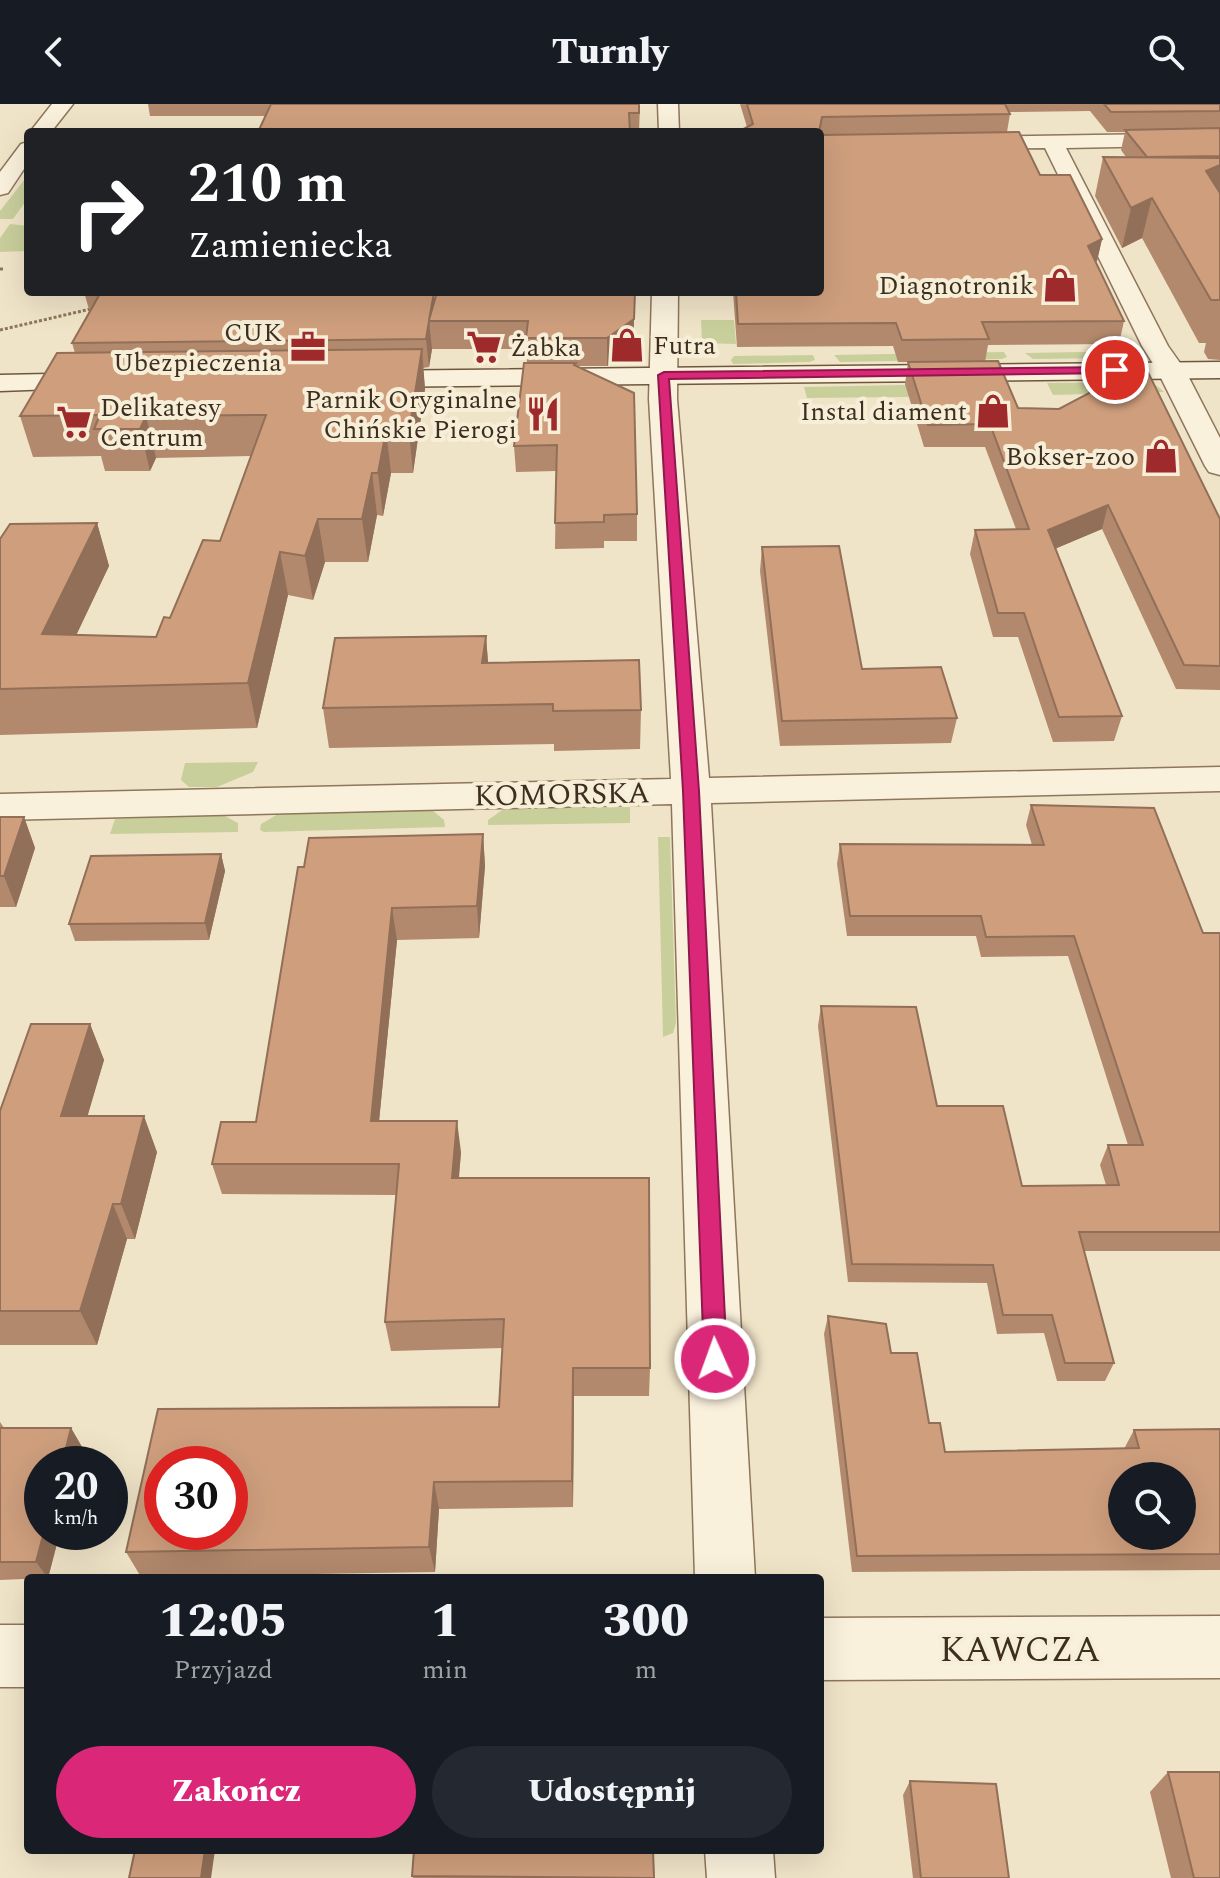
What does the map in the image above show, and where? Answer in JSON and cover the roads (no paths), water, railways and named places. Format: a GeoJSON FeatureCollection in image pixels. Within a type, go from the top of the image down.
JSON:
{"type":"FeatureCollection","features":[{"type":"Feature","properties":{"kind":"street"},"geometry":{"type":"LineString","coordinates":[[43,128],[63,104]]}},
{"type":"Feature","properties":{"kind":"street"},"geometry":{"type":"LineString","coordinates":[[668,104],[669,128]]}},
{"type":"Feature","properties":{"kind":"street"},"geometry":{"type":"LineString","coordinates":[[944,144],[1220,139]]}},
{"type":"Feature","properties":{"kind":"street"},"geometry":{"type":"LineString","coordinates":[[1053,142],[1155,346],[1171,370],[1220,466]]}},
{"type":"Feature","properties":{"kind":"street"},"geometry":{"type":"LineString","coordinates":[[0,154],[24,152]]}},
{"type":"Feature","properties":{"kind":"street"},"geometry":{"type":"LineString","coordinates":[[0,188],[24,155]]}},
{"type":"Feature","properties":{"kind":"street"},"geometry":{"type":"LineString","coordinates":[[665,296],[664,375],[691,791],[725,1574]]}},
{"type":"Feature","properties":{"kind":"street"},"geometry":{"type":"LineString","coordinates":[[345,379],[1220,370]]}},
{"type":"Feature","properties":{"kind":"street"},"geometry":{"type":"LineString","coordinates":[[0,383],[127,381]]}},
{"type":"Feature","properties":{"kind":"street","name":"KOMORSKA"},"geometry":{"type":"LineString","coordinates":[[0,807],[1220,779]]}},
{"type":"Feature","properties":{"kind":"street","name":"KAWCZA"},"geometry":{"type":"LineString","coordinates":[[824,1649],[1220,1647]]}},
{"type":"Feature","properties":{"kind":"street"},"geometry":{"type":"LineString","coordinates":[[0,1656],[24,1656]]}},
{"type":"Feature","properties":{"kind":"street"},"geometry":{"type":"LineString","coordinates":[[739,1854],[741,1878]]}},
{"type":"Feature","properties":{"kind":"place","name":"Diagnotronik"},"geometry":{"type":"Point","coordinates":[1060,285]}},
{"type":"Feature","properties":{"kind":"place","name":"Futra"},"geometry":{"type":"Point","coordinates":[627,345]}},
{"type":"Feature","properties":{"kind":"place","name":"CUK Ubezpieczenia"},"geometry":{"type":"Point","coordinates":[308,347]}},
{"type":"Feature","properties":{"kind":"place","name":"Żabka"},"geometry":{"type":"Point","coordinates":[484,347]}},
{"type":"Feature","properties":{"kind":"place","name":"Instal diament"},"geometry":{"type":"Point","coordinates":[993,411]}},
{"type":"Feature","properties":{"kind":"place","name":"Parnik Oryginalne Chińskie Pierogi"},"geometry":{"type":"Point","coordinates":[543,414]}},
{"type":"Feature","properties":{"kind":"place","name":"Delikatesy Centrum"},"geometry":{"type":"Point","coordinates":[74,422]}},
{"type":"Feature","properties":{"kind":"place","name":"Bokser-zoo"},"geometry":{"type":"Point","coordinates":[1161,456]}}]}
